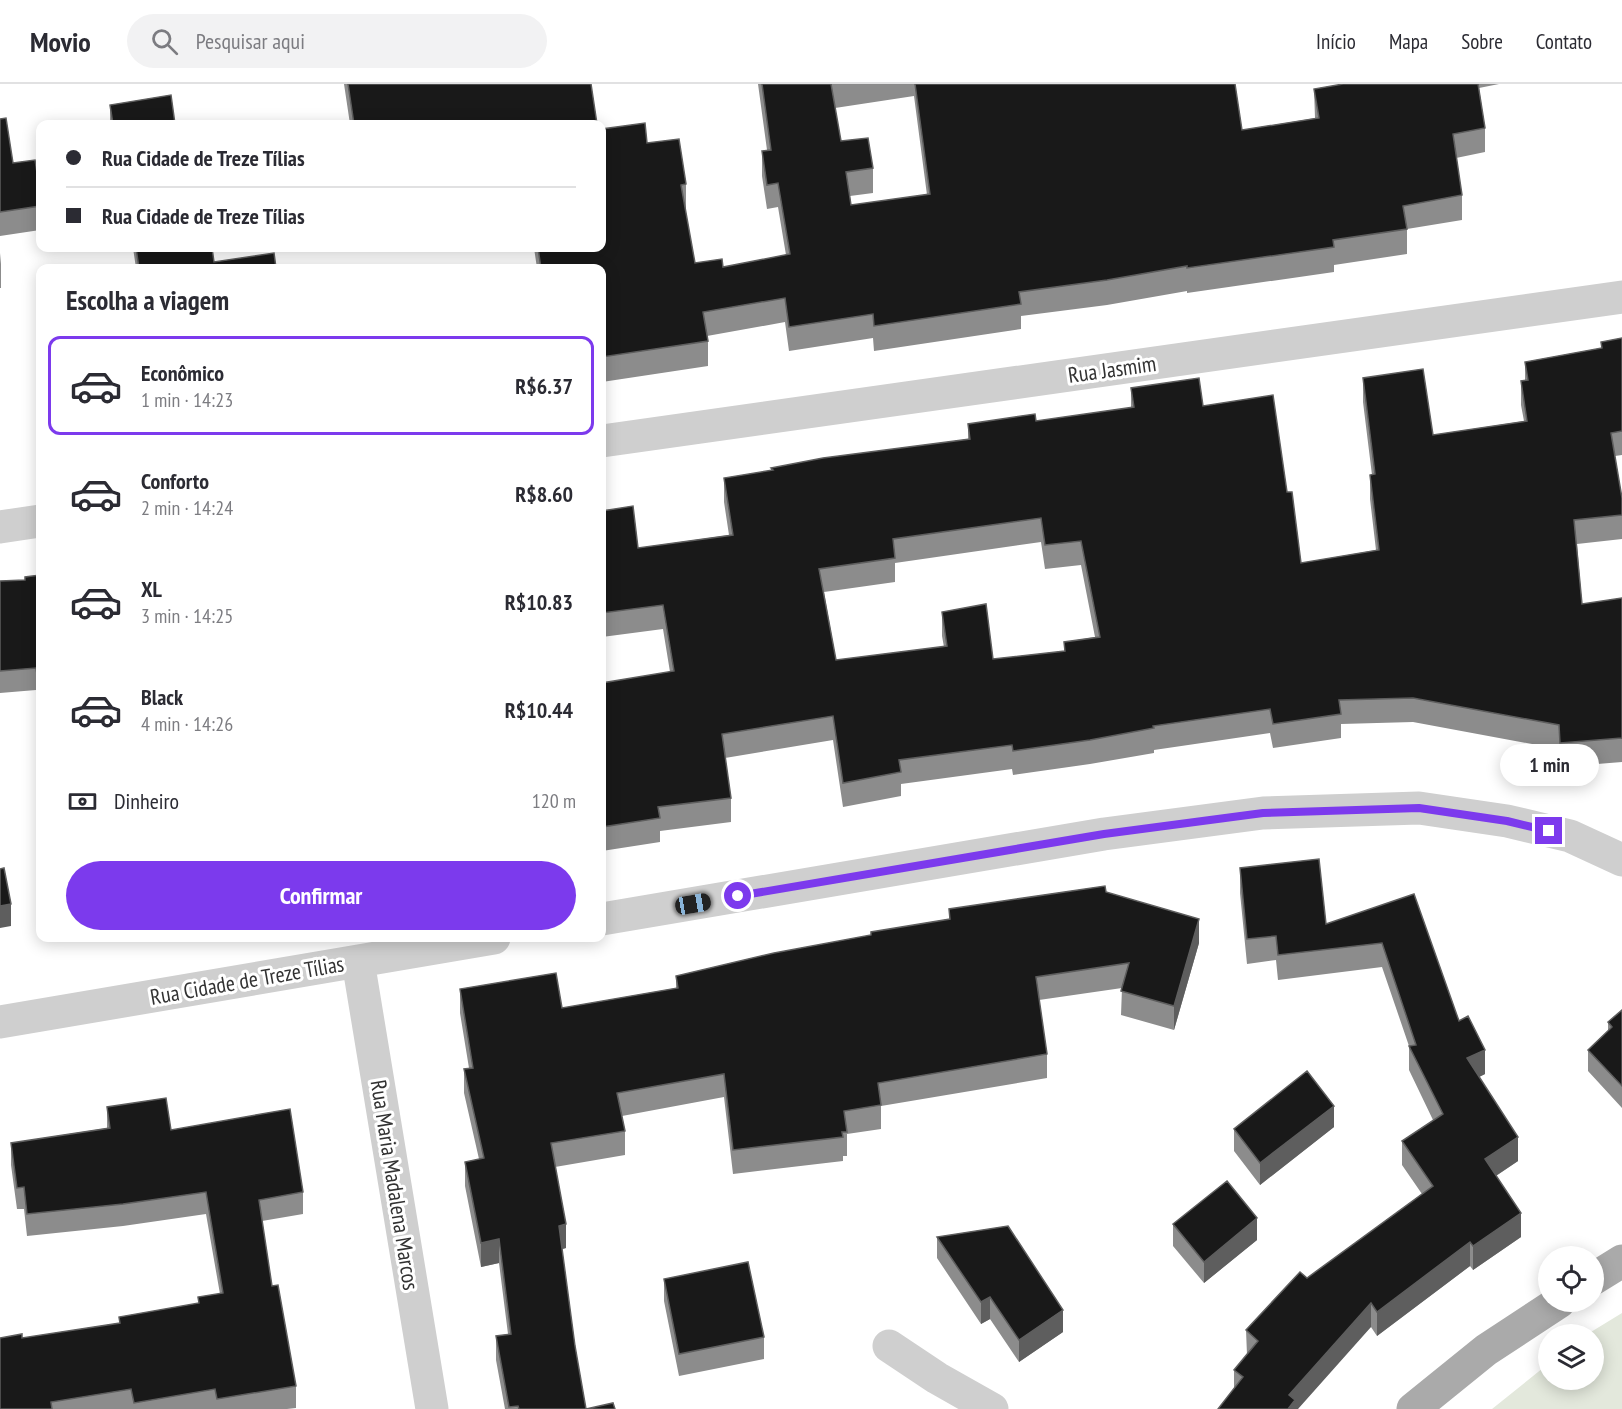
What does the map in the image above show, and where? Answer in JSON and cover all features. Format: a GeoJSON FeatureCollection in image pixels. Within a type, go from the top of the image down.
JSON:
{"type":"FeatureCollection","features":[{"type":"Feature","properties":{"kind":"main road"},"geometry":{"type":"LineString","coordinates":[[1604,1272],[1622,1261]]}},
{"type":"Feature","properties":{"kind":"main road"},"geometry":{"type":"LineString","coordinates":[[1413,1409],[1486,1350],[1544,1312]]}},
{"type":"Feature","properties":{"kind":"street","name":"Rua Jasmim"},"geometry":{"type":"LineString","coordinates":[[606,440],[1622,297]]}},
{"type":"Feature","properties":{"kind":"street"},"geometry":{"type":"LineString","coordinates":[[0,527],[36,522]]}},
{"type":"Feature","properties":{"kind":"street"},"geometry":{"type":"LineString","coordinates":[[606,918],[1104,834],[1263,813],[1419,808],[1507,821],[1560,834],[1622,860]]}},
{"type":"Feature","properties":{"kind":"street","name":"Rua Cidade de Treze Tílias"},"geometry":{"type":"LineString","coordinates":[[0,1022],[470,942]]}},
{"type":"Feature","properties":{"kind":"street","name":"Rua Maria Madalena Marcos"},"geometry":{"type":"LineString","coordinates":[[358,961],[432,1409]]}},
{"type":"Feature","properties":{"kind":"street"},"geometry":{"type":"LineString","coordinates":[[889,1346],[937,1378],[992,1409]]}},
{"type":"Feature","properties":{"kind":"shaded area"},"geometry":{"type":"Polygon","coordinates":[[[1622,1313],[1622,1409],[1492,1409],[1538,1372],[1538,1390],[1604,1390],[1604,1324],[1622,1313]]]}},
{"type":"Feature","properties":{"kind":"building"},"geometry":{"type":"Polygon","coordinates":[[[348,84],[591,84],[596,120],[353,120],[348,84]]]}},
{"type":"Feature","properties":{"kind":"building"},"geometry":{"type":"Polygon","coordinates":[[[762,84],[831,84],[841,141],[868,138],[873,168],[846,172],[851,205],[930,194],[915,84],[1235,84],[1242,130],[1319,118],[1314,89],[1343,84],[1478,84],[1485,128],[1453,134],[1462,195],[1403,206],[1407,229],[1333,240],[1334,247],[1187,268],[1187,266],[1019,292],[1021,304],[874,326],[873,314],[789,327],[785,298],[703,312],[708,341],[606,356],[606,264],[540,264],[539,252],[606,252],[606,128],[645,123],[647,143],[679,139],[686,184],[681,185],[695,263],[722,259],[723,267],[790,254],[778,183],[767,185],[762,151],[771,150],[762,84]]]}},
{"type":"Feature","properties":{"kind":"building"},"geometry":{"type":"Polygon","coordinates":[[[171,95],[174,120],[112,120],[110,105],[171,95]]]}},
{"type":"Feature","properties":{"kind":"building"},"geometry":{"type":"Polygon","coordinates":[[[6,118],[13,163],[35,160],[36,207],[0,212],[0,119],[6,118]]]}},
{"type":"Feature","properties":{"kind":"building"},"geometry":{"type":"Polygon","coordinates":[[[137,252],[213,252],[214,262],[274,253],[275,264],[138,264],[137,252]]]}},
{"type":"Feature","properties":{"kind":"building"},"geometry":{"type":"Polygon","coordinates":[[[1622,338],[1622,431],[1611,433],[1622,498],[1622,515],[1574,520],[1582,604],[1622,598],[1622,738],[1560,743],[1559,725],[1413,698],[1339,700],[1341,714],[1273,724],[1270,709],[1153,726],[1154,728],[1090,740],[1013,751],[1012,745],[899,760],[901,772],[843,783],[833,716],[722,734],[731,798],[658,807],[660,818],[606,826],[606,682],[674,671],[663,605],[606,612],[606,510],[633,506],[638,548],[733,535],[724,478],[773,470],[771,468],[823,458],[970,439],[968,424],[1035,414],[1036,421],[1134,407],[1131,388],[1199,378],[1203,406],[1273,395],[1287,492],[1292,492],[1301,563],[1379,550],[1370,475],[1375,474],[1363,378],[1423,369],[1433,435],[1527,421],[1521,381],[1528,380],[1525,362],[1602,348],[1601,342],[1622,338]],[[1041,518],[893,539],[895,558],[819,569],[836,660],[947,646],[942,612],[986,604],[993,659],[1065,651],[1064,642],[1100,637],[1081,541],[1045,545],[1041,518]]]}},
{"type":"Feature","properties":{"kind":"building"},"geometry":{"type":"Polygon","coordinates":[[[36,576],[36,668],[0,671],[0,581],[25,580],[25,577],[36,576]]]}},
{"type":"Feature","properties":{"kind":"building"},"geometry":{"type":"Polygon","coordinates":[[[1319,859],[1326,924],[1414,894],[1459,1021],[1468,1016],[1485,1050],[1467,1058],[1518,1137],[1485,1159],[1521,1213],[1473,1246],[1470,1242],[1377,1312],[1371,1303],[1289,1395],[1295,1400],[1288,1409],[1218,1409],[1243,1377],[1234,1370],[1258,1341],[1246,1330],[1300,1272],[1307,1278],[1433,1186],[1402,1141],[1443,1114],[1409,1046],[1416,1045],[1382,943],[1278,955],[1276,936],[1247,939],[1240,868],[1319,859]]]}},
{"type":"Feature","properties":{"kind":"building"},"geometry":{"type":"Polygon","coordinates":[[[4,868],[11,904],[0,906],[0,869],[4,868]]]}},
{"type":"Feature","properties":{"kind":"building"},"geometry":{"type":"Polygon","coordinates":[[[1105,886],[1106,892],[1199,919],[1174,1006],[1121,991],[1129,963],[1036,977],[1047,1054],[878,1083],[881,1105],[844,1111],[847,1132],[842,1132],[843,1137],[733,1150],[724,1074],[617,1093],[625,1131],[551,1143],[566,1224],[559,1226],[586,1409],[509,1407],[496,1336],[511,1334],[499,1239],[481,1243],[465,1162],[484,1158],[464,1069],[473,1068],[460,989],[556,973],[562,1008],[678,988],[676,976],[774,953],[871,935],[871,932],[950,919],[949,909],[1105,886]]]}},
{"type":"Feature","properties":{"kind":"building"},"geometry":{"type":"Polygon","coordinates":[[[1622,1010],[1622,1086],[1588,1050],[1612,1027],[1608,1022],[1622,1010]]]}},
{"type":"Feature","properties":{"kind":"building"},"geometry":{"type":"Polygon","coordinates":[[[1307,1071],[1334,1106],[1260,1163],[1234,1129],[1307,1071]]]}},
{"type":"Feature","properties":{"kind":"building"},"geometry":{"type":"Polygon","coordinates":[[[166,1098],[171,1130],[290,1109],[303,1192],[259,1200],[272,1286],[278,1285],[296,1386],[217,1399],[215,1389],[134,1403],[131,1389],[51,1402],[52,1409],[0,1409],[0,1338],[22,1334],[22,1338],[120,1323],[119,1317],[199,1303],[198,1297],[223,1293],[206,1192],[27,1214],[24,1187],[17,1188],[11,1143],[110,1128],[107,1107],[166,1098]]]}},
{"type":"Feature","properties":{"kind":"building"},"geometry":{"type":"Polygon","coordinates":[[[1227,1181],[1257,1218],[1204,1262],[1173,1224],[1227,1181]]]}},
{"type":"Feature","properties":{"kind":"building"},"geometry":{"type":"Polygon","coordinates":[[[1008,1226],[1063,1310],[1019,1340],[990,1297],[981,1302],[937,1237],[1008,1226]]]}},
{"type":"Feature","properties":{"kind":"building"},"geometry":{"type":"Polygon","coordinates":[[[748,1262],[764,1337],[679,1354],[664,1279],[748,1262]]]}},
{"type":"Feature","properties":{"kind":"building"},"geometry":{"type":"Polygon","coordinates":[[[613,1403],[615,1409],[586,1409],[613,1403]]]}},
{"type":"Feature","properties":{"kind":"route"},"geometry":{"type":"LineString","coordinates":[[738,896],[1104,834],[1263,813],[1419,808],[1507,821],[1549,831]]}}]}
